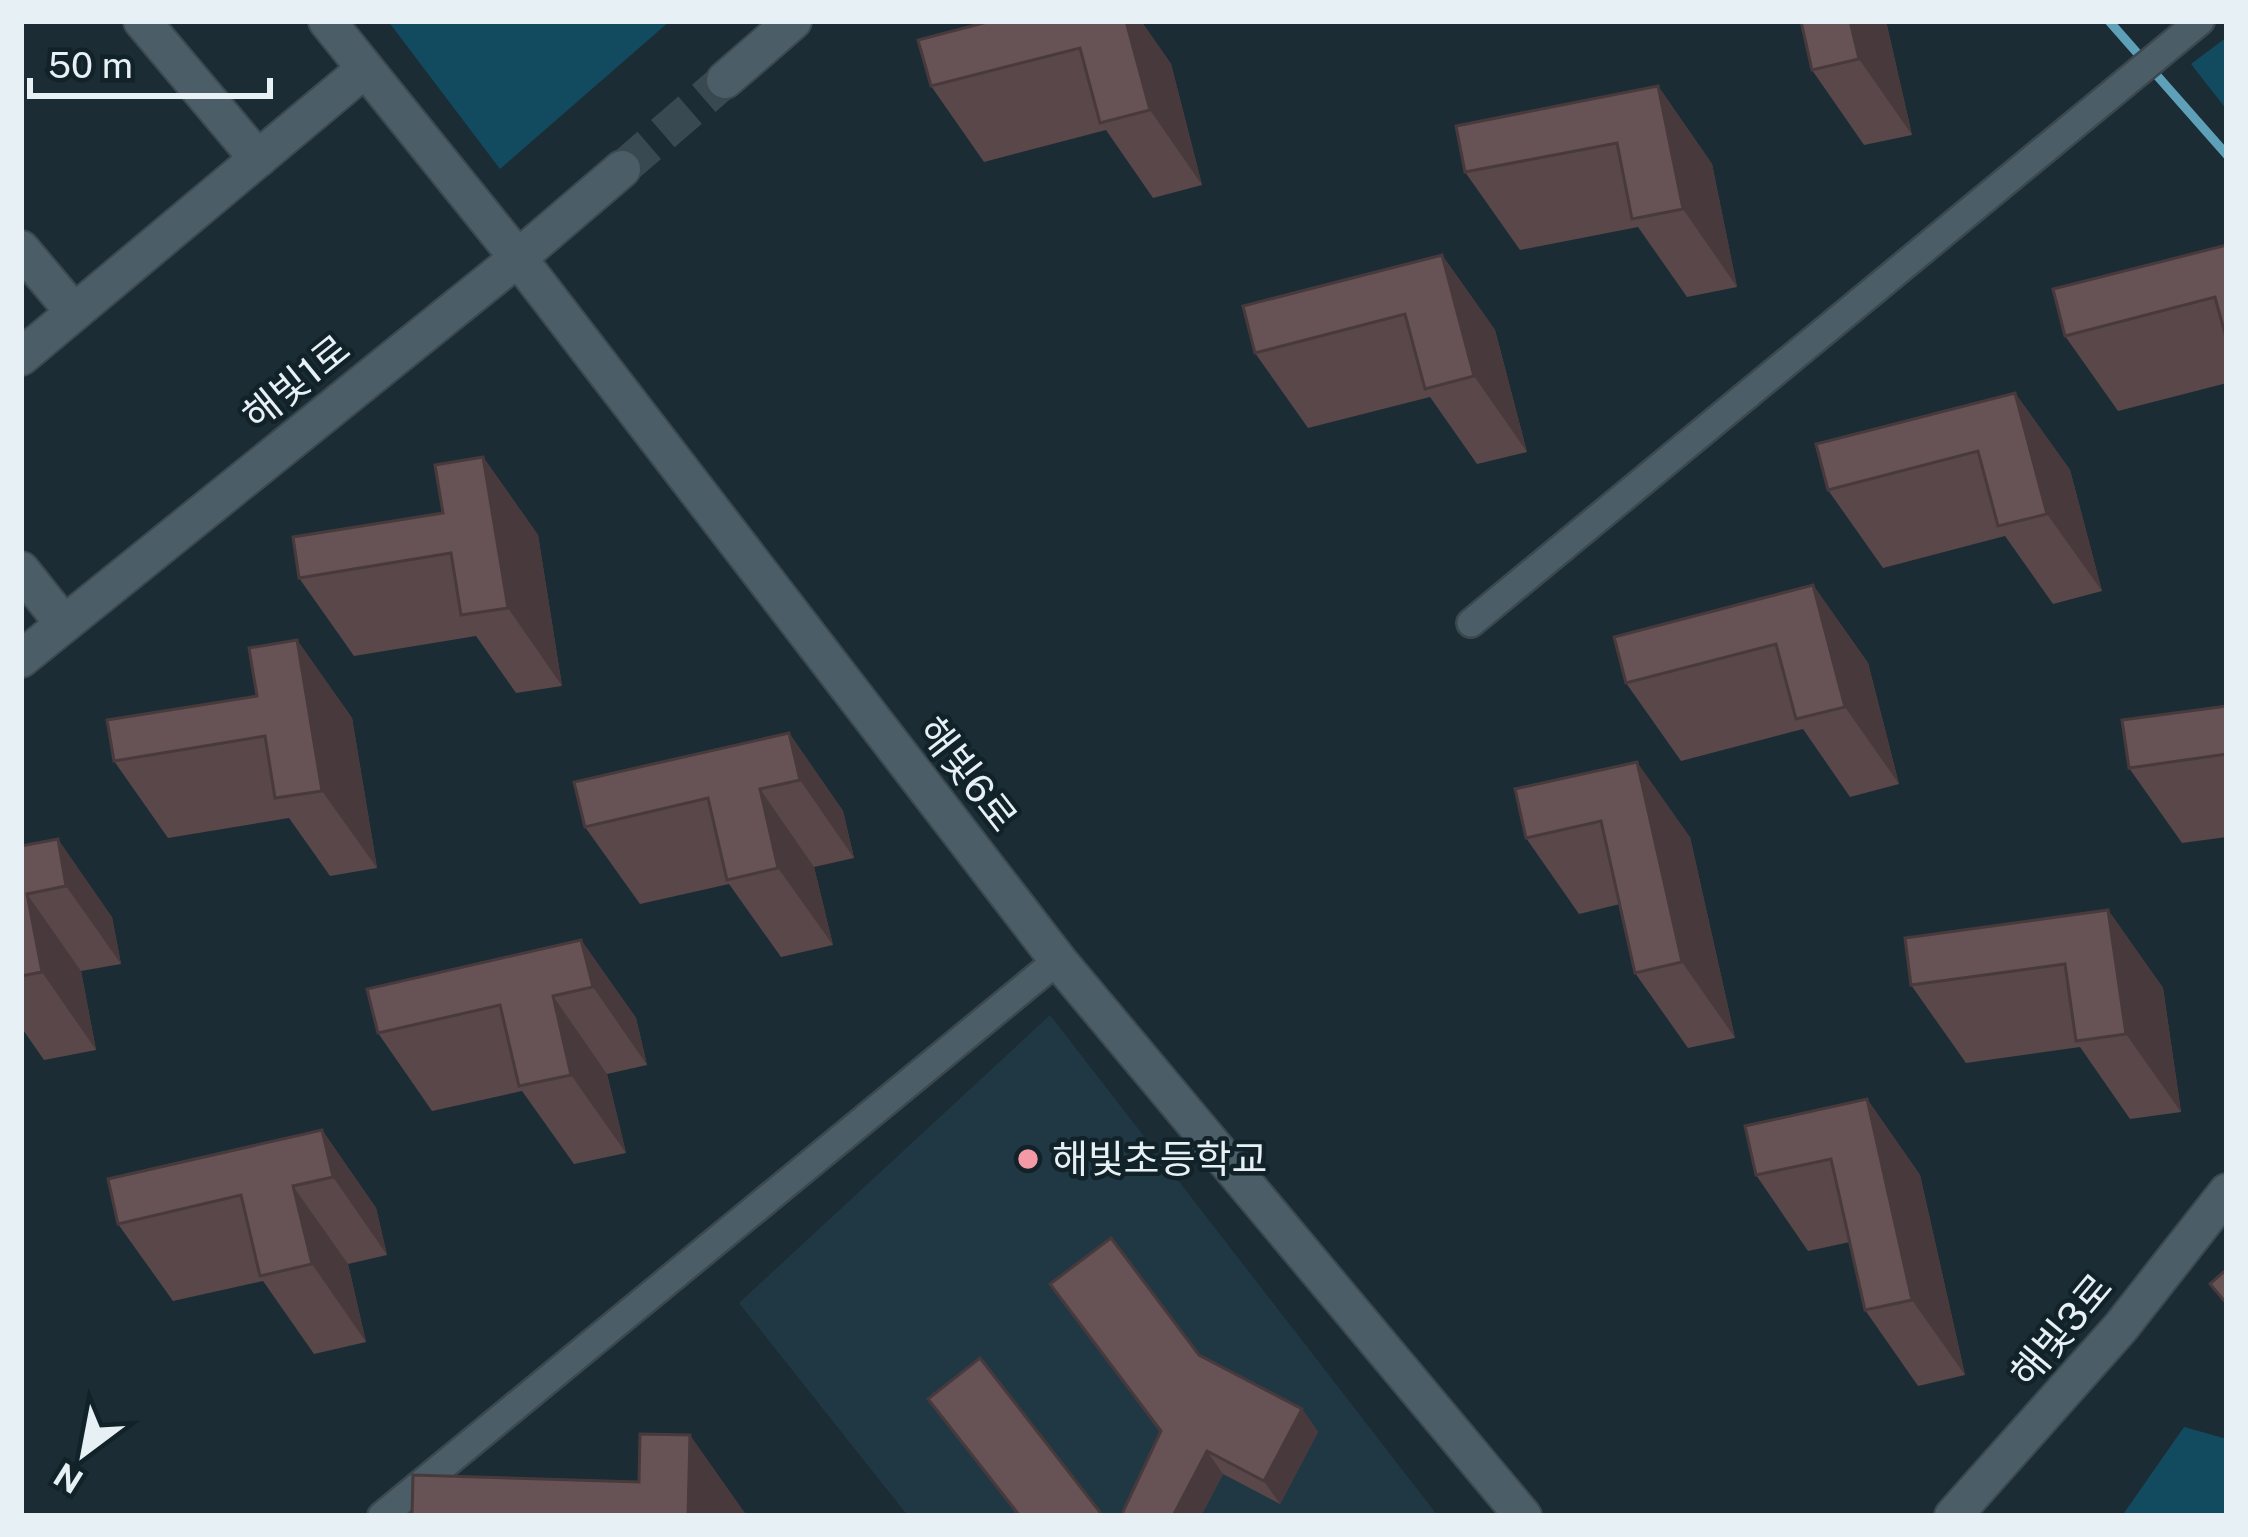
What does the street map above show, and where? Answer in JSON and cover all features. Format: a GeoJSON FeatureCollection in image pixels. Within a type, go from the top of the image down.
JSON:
{"type":"FeatureCollection","features":[{"type":"Feature","properties":{"kind":"street"},"geometry":{"type":"LineString","coordinates":[[142,21],[258,159]]}},
{"type":"Feature","properties":{"kind":"street","name":"해빛6로"},"geometry":{"type":"LineString","coordinates":[[327,21],[518,257],[1058,960],[1523,1516]]}},
{"type":"Feature","properties":{"kind":"street"},"geometry":{"type":"LineString","coordinates":[[725,80],[794,21]]}},
{"type":"Feature","properties":{"kind":"street"},"geometry":{"type":"LineString","coordinates":[[1471,623],[2200,21]]}},
{"type":"Feature","properties":{"kind":"street"},"geometry":{"type":"LineString","coordinates":[[21,357],[365,69]]}},
{"type":"Feature","properties":{"kind":"street","name":"해빛1로"},"geometry":{"type":"LineString","coordinates":[[21,658],[622,169]]}},
{"type":"Feature","properties":{"kind":"street"},"geometry":{"type":"LineString","coordinates":[[21,249],[74,312]]}},
{"type":"Feature","properties":{"kind":"street"},"geometry":{"type":"LineString","coordinates":[[21,570],[64,623]]}},
{"type":"Feature","properties":{"kind":"street"},"geometry":{"type":"LineString","coordinates":[[382,1516],[1058,960]]}},
{"type":"Feature","properties":{"kind":"street","name":"해빛3로"},"geometry":{"type":"LineString","coordinates":[[1953,1516],[2122,1327],[2227,1192]]}},
{"type":"Feature","properties":{"kind":"shaded area"},"geometry":{"type":"Polygon","coordinates":[[[388,21],[670,21],[500,169],[388,21]]]}},
{"type":"Feature","properties":{"kind":"shaded area"},"geometry":{"type":"Polygon","coordinates":[[[2227,37],[2227,110],[2191,64],[2227,37]]]}},
{"type":"Feature","properties":{"kind":"shaded area","name":"해빛초등학교"},"geometry":{"type":"Polygon","coordinates":[[[1050,1015],[1438,1516],[908,1516],[739,1303],[1050,1015]]]}},
{"type":"Feature","properties":{"kind":"shaded area"},"geometry":{"type":"Polygon","coordinates":[[[2184,1427],[2227,1439],[2227,1516],[2122,1516],[2184,1427]]]}},
{"type":"Feature","properties":{"kind":"building"},"geometry":{"type":"Polygon","coordinates":[[[991,21],[1126,21],[1150,110],[1100,123],[1080,48],[931,86],[918,40],[991,21]]]}},
{"type":"Feature","properties":{"kind":"building"},"geometry":{"type":"Polygon","coordinates":[[[1801,21],[1850,21],[1859,59],[1812,70],[1801,21]]]}},
{"type":"Feature","properties":{"kind":"building"},"geometry":{"type":"Polygon","coordinates":[[[1658,86],[1683,209],[1632,219],[1617,143],[1465,172],[1456,126],[1658,86]]]}},
{"type":"Feature","properties":{"kind":"building"},"geometry":{"type":"Polygon","coordinates":[[[2227,245],[2227,341],[2215,297],[2065,336],[2053,289],[2227,245]]]}},
{"type":"Feature","properties":{"kind":"building"},"geometry":{"type":"Polygon","coordinates":[[[1442,255],[1474,376],[1425,389],[1405,314],[1255,353],[1243,306],[1442,255]]]}},
{"type":"Feature","properties":{"kind":"building"},"geometry":{"type":"Polygon","coordinates":[[[2015,393],[2047,514],[1998,526],[1978,451],[1828,490],[1816,444],[2015,393]]]}},
{"type":"Feature","properties":{"kind":"building"},"geometry":{"type":"Polygon","coordinates":[[[483,457],[508,608],[461,615],[451,553],[299,578],[293,537],[443,513],[435,465],[483,457]]]}},
{"type":"Feature","properties":{"kind":"building"},"geometry":{"type":"Polygon","coordinates":[[[1813,585],[1845,707],[1796,719],[1776,644],[1626,683],[1614,637],[1813,585]]]}},
{"type":"Feature","properties":{"kind":"building"},"geometry":{"type":"Polygon","coordinates":[[[297,640],[322,791],[275,798],[265,736],[114,761],[107,720],[257,696],[249,648],[297,640]]]}},
{"type":"Feature","properties":{"kind":"building"},"geometry":{"type":"Polygon","coordinates":[[[2227,706],[2227,754],[2129,768],[2122,720],[2227,706]]]}},
{"type":"Feature","properties":{"kind":"building"},"geometry":{"type":"Polygon","coordinates":[[[789,733],[800,780],[760,789],[778,868],[727,880],[708,798],[585,827],[574,782],[789,733]]]}},
{"type":"Feature","properties":{"kind":"building"},"geometry":{"type":"Polygon","coordinates":[[[1637,762],[1682,962],[1635,973],[1601,821],[1526,838],[1515,789],[1637,762]]]}},
{"type":"Feature","properties":{"kind":"building"},"geometry":{"type":"Polygon","coordinates":[[[58,839],[66,886],[27,894],[42,972],[21,976],[21,846],[58,839]]]}},
{"type":"Feature","properties":{"kind":"building"},"geometry":{"type":"Polygon","coordinates":[[[2108,910],[2126,1034],[2076,1041],[2065,964],[1911,985],[1905,938],[2108,910]]]}},
{"type":"Feature","properties":{"kind":"building"},"geometry":{"type":"Polygon","coordinates":[[[581,940],[593,987],[553,996],[571,1075],[519,1086],[500,1005],[378,1033],[367,989],[581,940]]]}},
{"type":"Feature","properties":{"kind":"building"},"geometry":{"type":"Polygon","coordinates":[[[1867,1099],[1912,1300],[1865,1310],[1831,1159],[1756,1175],[1745,1126],[1867,1099]]]}},
{"type":"Feature","properties":{"kind":"building"},"geometry":{"type":"Polygon","coordinates":[[[322,1130],[333,1177],[293,1186],[312,1264],[260,1276],[241,1195],[118,1224],[108,1179],[322,1130]]]}},
{"type":"Feature","properties":{"kind":"building"},"geometry":{"type":"Polygon","coordinates":[[[1111,1238],[1199,1355],[1302,1409],[1264,1481],[1207,1451],[1173,1516],[1121,1516],[1161,1431],[1050,1284],[1111,1238]]]}},
{"type":"Feature","properties":{"kind":"building"},"geometry":{"type":"Polygon","coordinates":[[[2227,1269],[2227,1304],[2210,1284],[2227,1269]]]}},
{"type":"Feature","properties":{"kind":"building"},"geometry":{"type":"Polygon","coordinates":[[[980,1358],[1103,1516],[1020,1516],[928,1399],[980,1358]]]}},
{"type":"Feature","properties":{"kind":"building"},"geometry":{"type":"Polygon","coordinates":[[[640,1434],[690,1435],[688,1516],[412,1516],[413,1475],[639,1482],[640,1434]]]}},
{"type":"Feature","properties":{"kind":"waterway"},"geometry":{"type":"LineString","coordinates":[[2109,21],[2227,155]]}},
{"type":"Feature","properties":{"kind":"tunnel"},"geometry":{"type":"LineString","coordinates":[[622,169],[725,80]]}},
{"type":"Feature","properties":{"kind":"place","name":"해빛초등학교"},"geometry":{"type":"Point","coordinates":[1028,1159]}}]}
